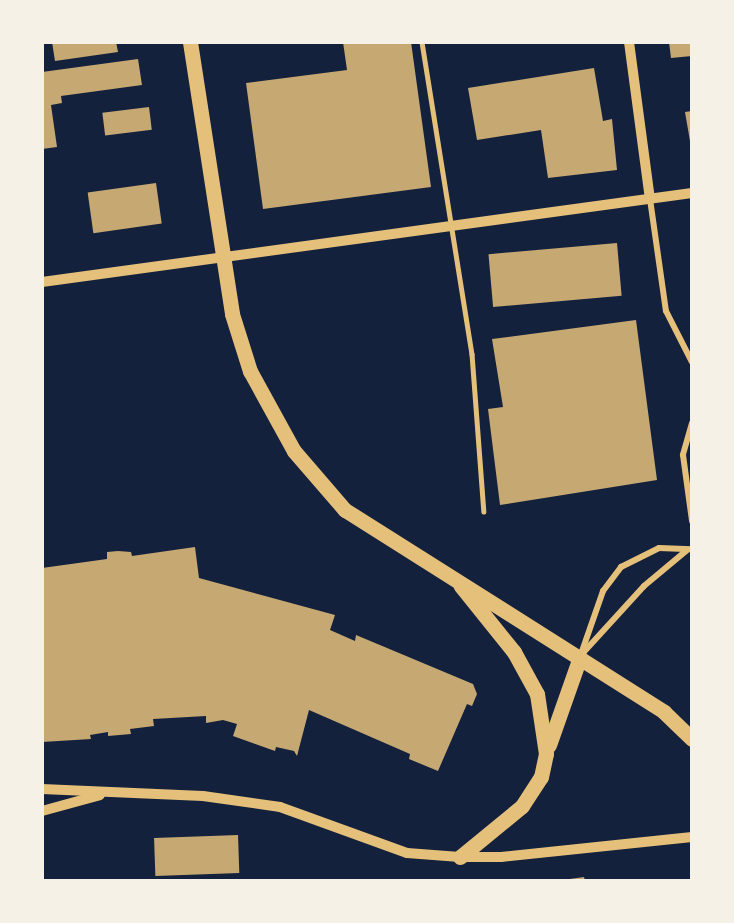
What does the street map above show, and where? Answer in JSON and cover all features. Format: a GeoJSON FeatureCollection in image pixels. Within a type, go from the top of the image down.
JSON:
{"type":"FeatureCollection","features":[{"type":"Feature","properties":{"kind":"main road"},"geometry":{"type":"LineString","coordinates":[[190,42],[222,257],[240,345],[262,398],[294,451],[345,510],[664,712],[692,739]]}},
{"type":"Feature","properties":{"kind":"main road"},"geometry":{"type":"LineString","coordinates":[[454,577],[525,672],[540,703],[546,754]]}},
{"type":"Feature","properties":{"kind":"main road"},"geometry":{"type":"LineString","coordinates":[[460,857],[522,807],[541,777],[546,754],[580,657]]}},
{"type":"Feature","properties":{"kind":"street"},"geometry":{"type":"LineString","coordinates":[[628,42],[666,311],[692,362]]}},
{"type":"Feature","properties":{"kind":"street"},"geometry":{"type":"LineString","coordinates":[[42,282],[692,193]]}},
{"type":"Feature","properties":{"kind":"street"},"geometry":{"type":"LineString","coordinates":[[692,423],[683,455],[692,521]]}},
{"type":"Feature","properties":{"kind":"street"},"geometry":{"type":"LineString","coordinates":[[580,657],[603,591],[621,567],[659,548],[690,549]]}},
{"type":"Feature","properties":{"kind":"street"},"geometry":{"type":"LineString","coordinates":[[580,657],[650,580],[690,549]]}},
{"type":"Feature","properties":{"kind":"street"},"geometry":{"type":"LineString","coordinates":[[42,789],[203,796],[280,807],[407,853],[460,857],[501,858],[692,837]]}},
{"type":"Feature","properties":{"kind":"street"},"geometry":{"type":"LineString","coordinates":[[42,811],[112,792]]}},
{"type":"Feature","properties":{"kind":"lane"},"geometry":{"type":"LineString","coordinates":[[422,42],[472,354],[470,366],[484,512]]}},
{"type":"Feature","properties":{"kind":"building"},"geometry":{"type":"Polygon","coordinates":[[[52,42],[116,42],[118,52],[55,61],[52,42]]]}},
{"type":"Feature","properties":{"kind":"building"},"geometry":{"type":"Polygon","coordinates":[[[343,42],[411,42],[431,187],[263,209],[246,83],[347,70],[343,42]]]}},
{"type":"Feature","properties":{"kind":"building"},"geometry":{"type":"Polygon","coordinates":[[[669,42],[692,42],[692,56],[671,58],[669,42]]]}},
{"type":"Feature","properties":{"kind":"building"},"geometry":{"type":"Polygon","coordinates":[[[138,59],[142,85],[61,96],[62,103],[51,105],[57,147],[42,149],[42,72],[138,59]]]}},
{"type":"Feature","properties":{"kind":"building"},"geometry":{"type":"Polygon","coordinates":[[[594,68],[603,121],[612,119],[617,170],[548,178],[541,130],[477,140],[468,88],[594,68]]]}},
{"type":"Feature","properties":{"kind":"building"},"geometry":{"type":"Polygon","coordinates":[[[149,107],[152,130],[105,136],[102,113],[149,107]]]}},
{"type":"Feature","properties":{"kind":"building"},"geometry":{"type":"Polygon","coordinates":[[[692,111],[692,147],[691,147],[685,112],[692,111]]]}},
{"type":"Feature","properties":{"kind":"building"},"geometry":{"type":"Polygon","coordinates":[[[156,183],[162,224],[93,233],[88,193],[156,183]]]}},
{"type":"Feature","properties":{"kind":"building"},"geometry":{"type":"Polygon","coordinates":[[[617,243],[622,296],[493,307],[488,254],[617,243]]]}},
{"type":"Feature","properties":{"kind":"building"},"geometry":{"type":"Polygon","coordinates":[[[636,320],[657,480],[500,505],[488,409],[503,407],[492,339],[636,320]]]}},
{"type":"Feature","properties":{"kind":"building"},"geometry":{"type":"Polygon","coordinates":[[[195,547],[199,578],[335,615],[330,630],[355,641],[356,635],[473,684],[477,694],[472,706],[467,704],[438,771],[409,759],[410,754],[309,710],[297,756],[294,751],[276,747],[275,751],[233,736],[237,724],[223,720],[206,723],[206,716],[153,719],[154,726],[130,729],[131,734],[108,736],[108,732],[90,735],[91,739],[42,742],[42,568],[107,559],[107,552],[131,552],[132,556],[195,547]]]}},
{"type":"Feature","properties":{"kind":"building"},"geometry":{"type":"Polygon","coordinates":[[[238,835],[239,873],[155,876],[154,838],[238,835]]]}},
{"type":"Feature","properties":{"kind":"building"},"geometry":{"type":"Polygon","coordinates":[[[584,877],[585,881],[563,881],[563,880],[584,877]]]}}]}
